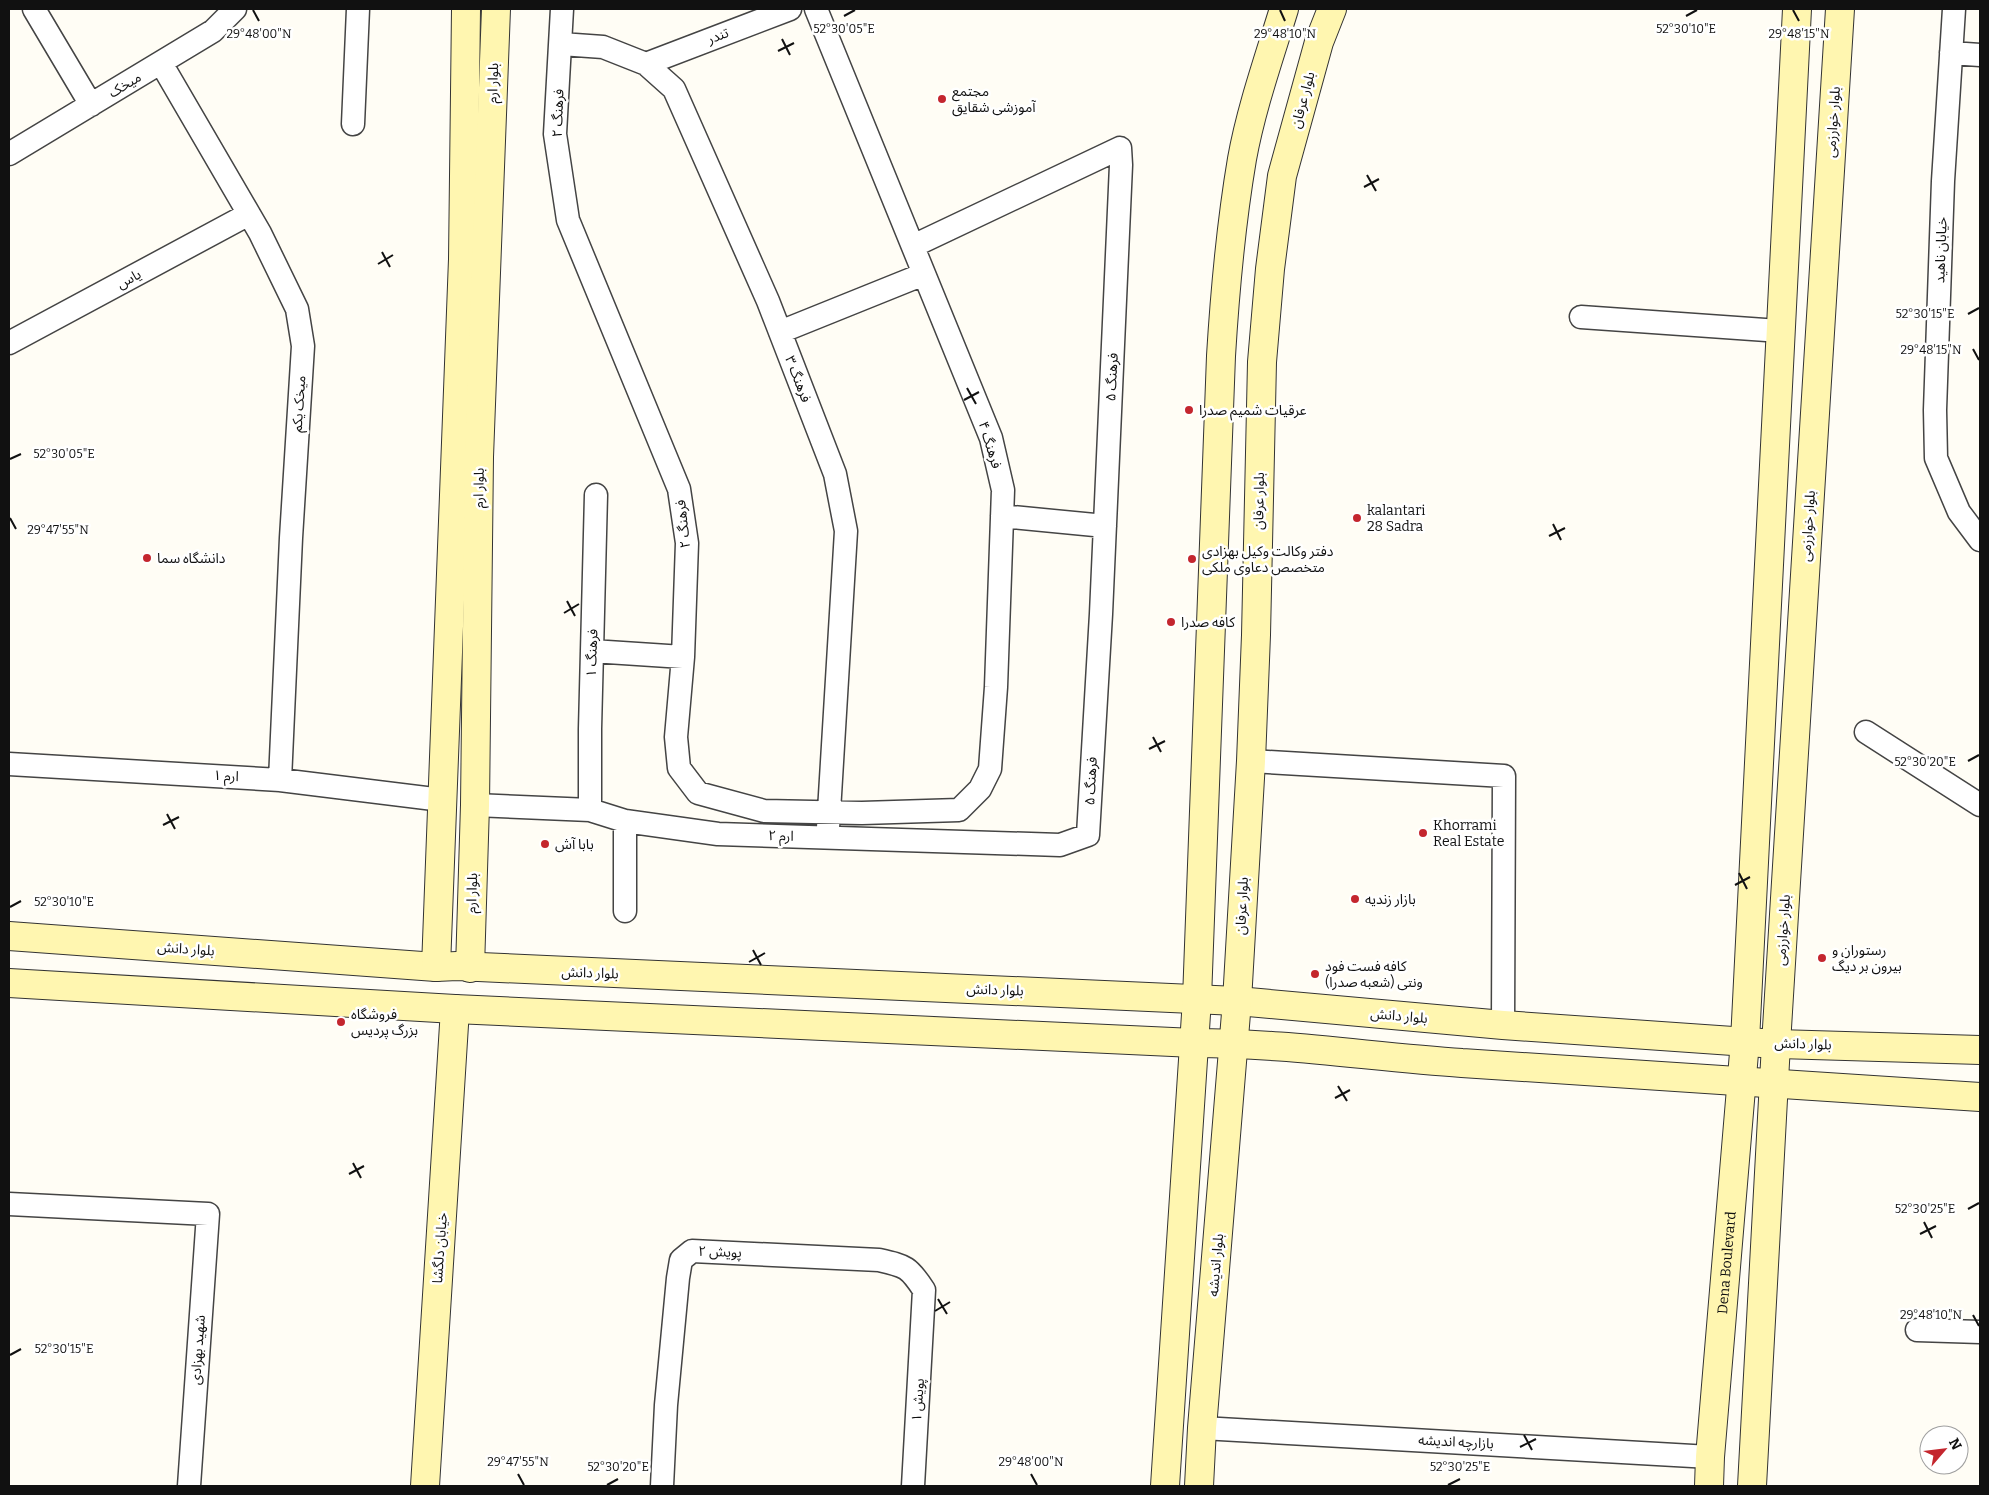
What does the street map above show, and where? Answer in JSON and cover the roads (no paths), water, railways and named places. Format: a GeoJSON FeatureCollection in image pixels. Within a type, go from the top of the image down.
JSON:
{"type":"FeatureCollection","features":[{"type":"Feature","properties":{"kind":"main road","name":"بلوار ارم"},"geometry":{"type":"LineString","coordinates":[[436,967],[463,259],[466,9]]}},
{"type":"Feature","properties":{"kind":"main road","name":"بلوار ارم"},"geometry":{"type":"LineString","coordinates":[[470,968],[475,805],[480,457],[496,9]]}},
{"type":"Feature","properties":{"kind":"main road"},"geometry":{"type":"LineString","coordinates":[[1165,1486],[1194,1043],[1220,356],[1227,266],[1242,158],[1284,9]]}},
{"type":"Feature","properties":{"kind":"main road","name":"بلوار عرفان"},"geometry":{"type":"LineString","coordinates":[[1234,1043],[1251,761],[1256,635],[1262,362],[1270,269],[1282,176],[1319,42],[1332,9]]}},
{"type":"Feature","properties":{"kind":"main road"},"geometry":{"type":"LineString","coordinates":[[1745,1041],[1798,9]]}},
{"type":"Feature","properties":{"kind":"main road","name":"بلوار خوارزمی"},"geometry":{"type":"LineString","coordinates":[[1776,1044],[1840,9]]}},
{"type":"Feature","properties":{"kind":"main road"},"geometry":{"type":"LineString","coordinates":[[466,58],[494,56]]}},
{"type":"Feature","properties":{"kind":"main road"},"geometry":{"type":"LineString","coordinates":[[438,908],[439,917],[444,924],[452,928],[461,927],[468,922],[471,914]]}},
{"type":"Feature","properties":{"kind":"main road","name":"بلوار دانش"},"geometry":{"type":"LineString","coordinates":[[9,936],[436,967],[1237,1001],[1503,1026],[1776,1044],[1980,1050]]}},
{"type":"Feature","properties":{"kind":"main road"},"geometry":{"type":"LineString","coordinates":[[9,983],[455,1009],[1194,1043],[1234,1043],[1460,1062],[1980,1097]]}},
{"type":"Feature","properties":{"kind":"main road","name":"خیابان دلگشا"},"geometry":{"type":"LineString","coordinates":[[425,1486],[455,1009]]}},
{"type":"Feature","properties":{"kind":"main road","name":"Dena Boulevard"},"geometry":{"type":"LineString","coordinates":[[1709,1486],[1745,1041]]}},
{"type":"Feature","properties":{"kind":"main road","name":"بلوار اندیشه"},"geometry":{"type":"LineString","coordinates":[[1199,1486],[1202,1428],[1234,1043]]}},
{"type":"Feature","properties":{"kind":"main road"},"geometry":{"type":"LineString","coordinates":[[1752,1486],[1776,1082],[1776,1044]]}},
{"type":"Feature","properties":{"kind":"street"},"geometry":{"type":"LineString","coordinates":[[34,9],[91,105]]}},
{"type":"Feature","properties":{"kind":"street","name":"میخک"},"geometry":{"type":"LineString","coordinates":[[10,149],[91,105],[213,31],[235,9]]}},
{"type":"Feature","properties":{"kind":"street"},"geometry":{"type":"LineString","coordinates":[[353,124],[358,9]]}},
{"type":"Feature","properties":{"kind":"street","name":"فرهنگ ۲"},"geometry":{"type":"LineString","coordinates":[[562,9],[555,134],[568,220],[679,489],[687,543],[683,657],[676,738],[679,768],[698,794],[764,811],[959,810]]}},
{"type":"Feature","properties":{"kind":"street","name":"تندر"},"geometry":{"type":"LineString","coordinates":[[646,64],[790,9]]}},
{"type":"Feature","properties":{"kind":"street","name":"فرهنگ ۴"},"geometry":{"type":"LineString","coordinates":[[816,9],[991,438],[1003,490],[996,686],[990,769],[980,789],[959,810]]}},
{"type":"Feature","properties":{"kind":"street","name":"خیابان ناهید"},"geometry":{"type":"LineString","coordinates":[[1954,9],[1943,181],[1935,410],[1936,458],[1959,512],[1980,540]]}},
{"type":"Feature","properties":{"kind":"street","name":"فرهنگ ۳"},"geometry":{"type":"LineString","coordinates":[[561,44],[603,47],[646,64],[674,89],[780,332],[835,474],[846,531],[828,838]]}},
{"type":"Feature","properties":{"kind":"street"},"geometry":{"type":"LineString","coordinates":[[1951,53],[1980,55]]}},
{"type":"Feature","properties":{"kind":"street","name":"میخک یکم"},"geometry":{"type":"LineString","coordinates":[[161,63],[249,214],[297,309],[303,346],[291,538],[280,780]]}},
{"type":"Feature","properties":{"kind":"street","name":"فرهنگ ۵"},"geometry":{"type":"LineString","coordinates":[[912,246],[1120,148],[1121,174],[1105,526],[1088,835]]}},
{"type":"Feature","properties":{"kind":"street","name":"یاس"},"geometry":{"type":"LineString","coordinates":[[9,343],[249,214]]}},
{"type":"Feature","properties":{"kind":"street"},"geometry":{"type":"LineString","coordinates":[[780,332],[924,274]]}},
{"type":"Feature","properties":{"kind":"street"},"geometry":{"type":"LineString","coordinates":[[1582,317],[1781,331]]}},
{"type":"Feature","properties":{"kind":"street","name":"فرهنگ ۱"},"geometry":{"type":"LineString","coordinates":[[590,810],[596,495]]}},
{"type":"Feature","properties":{"kind":"street"},"geometry":{"type":"LineString","coordinates":[[1002,516],[1105,526]]}},
{"type":"Feature","properties":{"kind":"street"},"geometry":{"type":"LineString","coordinates":[[592,651],[683,657]]}},
{"type":"Feature","properties":{"kind":"street"},"geometry":{"type":"LineString","coordinates":[[1866,732],[1980,805]]}},
{"type":"Feature","properties":{"kind":"street"},"geometry":{"type":"LineString","coordinates":[[1251,761],[1504,776],[1503,1026]]}},
{"type":"Feature","properties":{"kind":"street","name":"ارم ۱"},"geometry":{"type":"LineString","coordinates":[[9,764],[280,780],[442,800]]}},
{"type":"Feature","properties":{"kind":"street","name":"ارم ۲"},"geometry":{"type":"LineString","coordinates":[[475,805],[590,810],[625,820],[718,834],[1060,844],[1088,835]]}},
{"type":"Feature","properties":{"kind":"street"},"geometry":{"type":"LineString","coordinates":[[625,820],[625,911]]}},
{"type":"Feature","properties":{"kind":"street","name":"شهید بهزادی"},"geometry":{"type":"LineString","coordinates":[[9,1204],[208,1214],[189,1486]]}},
{"type":"Feature","properties":{"kind":"street","name":"پویش ۲"},"geometry":{"type":"LineString","coordinates":[[662,1486],[666,1405],[678,1278],[681,1260],[692,1251],[879,1260],[901,1265],[912,1272],[924,1290],[924,1314]]}},
{"type":"Feature","properties":{"kind":"street","name":"پویش ۱"},"geometry":{"type":"LineString","coordinates":[[913,1486],[924,1314]]}},
{"type":"Feature","properties":{"kind":"street"},"geometry":{"type":"LineString","coordinates":[[1917,1330],[1980,1332]]}},
{"type":"Feature","properties":{"kind":"street","name":"بازارچه اندیشه"},"geometry":{"type":"LineString","coordinates":[[1202,1428],[1710,1457]]}},
{"type":"Feature","properties":{"kind":"place","name":"مجتمع آموزشی شقایق"},"geometry":{"type":"Point","coordinates":[942,99]}},
{"type":"Feature","properties":{"kind":"place","name":"عرقیات شمیم صدرا"},"geometry":{"type":"Point","coordinates":[1189,410]}},
{"type":"Feature","properties":{"kind":"place","name":"kalantari 28 Sadra"},"geometry":{"type":"Point","coordinates":[1357,518]}},
{"type":"Feature","properties":{"kind":"place","name":"دانشگاه سما"},"geometry":{"type":"Point","coordinates":[147,558]}},
{"type":"Feature","properties":{"kind":"place","name":"دفتر وکالت وکیل بهزادی متخصص دعاوی ملکی"},"geometry":{"type":"Point","coordinates":[1192,559]}},
{"type":"Feature","properties":{"kind":"place","name":"کافه صدرا"},"geometry":{"type":"Point","coordinates":[1171,622]}},
{"type":"Feature","properties":{"kind":"place","name":"Khorrami Real Estate"},"geometry":{"type":"Point","coordinates":[1423,833]}},
{"type":"Feature","properties":{"kind":"place","name":"بابا آش"},"geometry":{"type":"Point","coordinates":[545,844]}},
{"type":"Feature","properties":{"kind":"place","name":"بازار زندیه"},"geometry":{"type":"Point","coordinates":[1355,899]}},
{"type":"Feature","properties":{"kind":"place","name":"رستوران و بیرون بر دیگ"},"geometry":{"type":"Point","coordinates":[1822,958]}},
{"type":"Feature","properties":{"kind":"place","name":"کافه فست فود ونتی (شعبه صدرا)"},"geometry":{"type":"Point","coordinates":[1315,974]}},
{"type":"Feature","properties":{"kind":"place","name":"فروشگاه بزرگ پردیس"},"geometry":{"type":"Point","coordinates":[341,1022]}}]}
